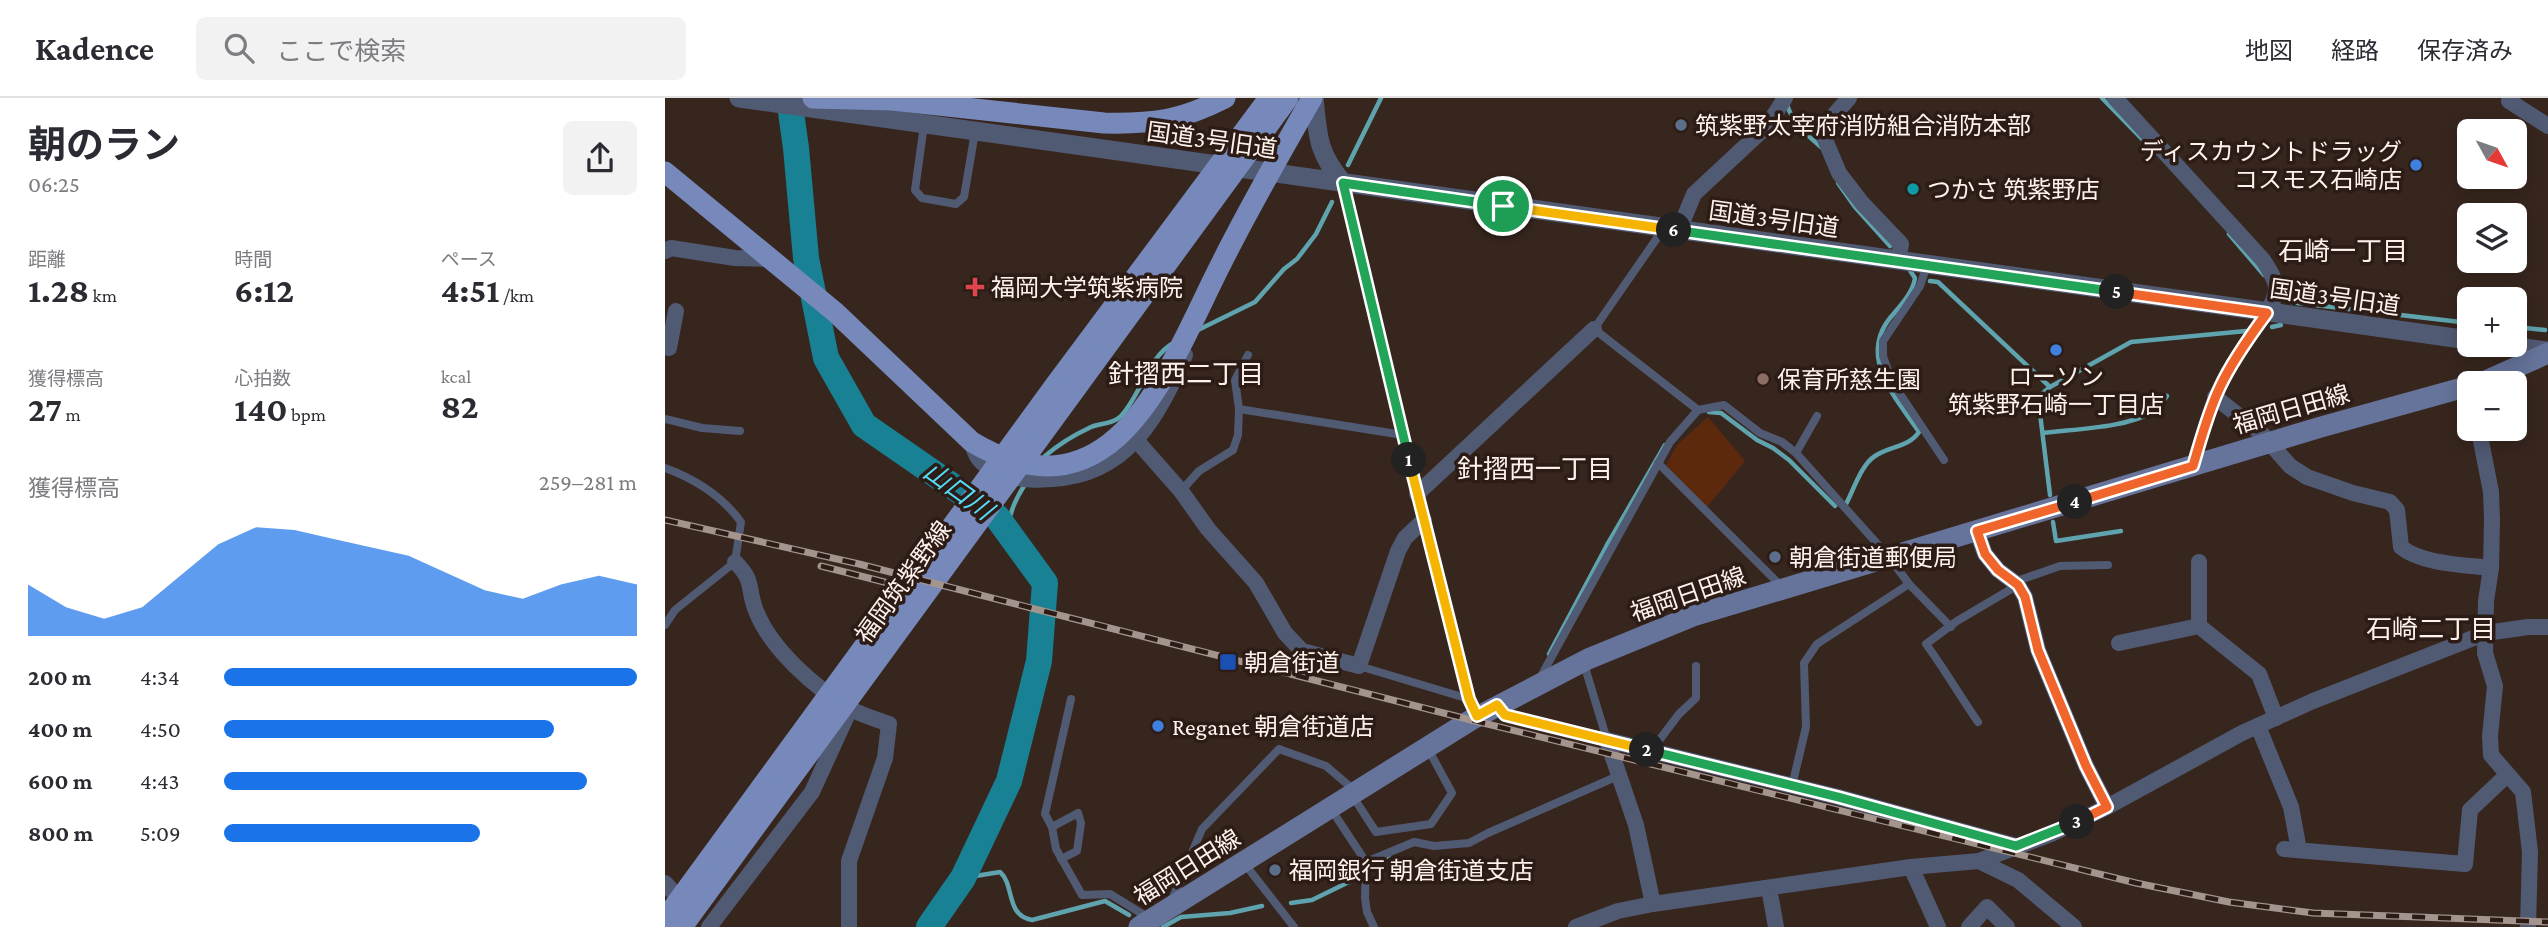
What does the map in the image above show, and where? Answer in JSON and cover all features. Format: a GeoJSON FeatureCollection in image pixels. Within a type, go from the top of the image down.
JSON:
{"type":"FeatureCollection","features":[{"type":"Feature","properties":{"kind":"main road"},"geometry":{"type":"LineString","coordinates":[[824,103],[892,100],[1137,124],[1169,121],[1204,109],[1225,98]]}},
{"type":"Feature","properties":{"kind":"main road","name":"福岡筑紫野線"},"geometry":{"type":"LineString","coordinates":[[665,919],[1269,98]]}},
{"type":"Feature","properties":{"kind":"main road","name":"福岡筑紫野線"},"geometry":{"type":"LineString","coordinates":[[682,927],[1288,98]]}},
{"type":"Feature","properties":{"kind":"main road"},"geometry":{"type":"LineString","coordinates":[[665,172],[835,312],[972,442],[989,453],[1030,466],[1056,467],[1073,463],[1110,444],[1135,421],[1154,393],[1236,233],[1313,98]]}},
{"type":"Feature","properties":{"kind":"main road"},"geometry":{"type":"LineString","coordinates":[[2508,371],[2548,352]]}},
{"type":"Feature","properties":{"kind":"main road","name":"福岡日田線"},"geometry":{"type":"LineString","coordinates":[[1153,919],[1427,747],[1473,708],[1497,705],[1583,661],[1693,616],[2268,443],[2457,389]]}},
{"type":"Feature","properties":{"kind":"street"},"geometry":{"type":"LineString","coordinates":[[1313,98],[1319,147],[1328,166],[1343,183]]}},
{"type":"Feature","properties":{"kind":"street"},"geometry":{"type":"LineString","coordinates":[[1672,229],[1694,194],[1767,125],[1785,98]]}},
{"type":"Feature","properties":{"kind":"street"},"geometry":{"type":"LineString","coordinates":[[1849,98],[1821,130],[1839,173],[1862,203],[1901,244],[1898,260]]}},
{"type":"Feature","properties":{"kind":"street"},"geometry":{"type":"LineString","coordinates":[[2115,98],[2263,260],[2276,281],[2277,298],[2267,313]]}},
{"type":"Feature","properties":{"kind":"street","name":"国道3号旧道"},"geometry":{"type":"LineString","coordinates":[[748,99],[824,103],[924,125],[2457,338]]}},
{"type":"Feature","properties":{"kind":"street"},"geometry":{"type":"LineString","coordinates":[[2509,101],[2548,126]]}},
{"type":"Feature","properties":{"kind":"street"},"geometry":{"type":"LineString","coordinates":[[972,442],[975,456],[983,465],[1019,479],[1043,480],[1081,475],[1117,458],[1137,441],[1168,394],[1205,313],[1278,174]]}},
{"type":"Feature","properties":{"kind":"street"},"geometry":{"type":"LineString","coordinates":[[665,251],[671,248],[773,262]]}},
{"type":"Feature","properties":{"kind":"street"},"geometry":{"type":"LineString","coordinates":[[665,347],[669,348],[676,311]]}},
{"type":"Feature","properties":{"kind":"street"},"geometry":{"type":"LineString","coordinates":[[1417,494],[1594,329]]}},
{"type":"Feature","properties":{"kind":"street"},"geometry":{"type":"LineString","coordinates":[[2527,349],[2548,352]]}},
{"type":"Feature","properties":{"kind":"street"},"geometry":{"type":"LineString","coordinates":[[2215,397],[2262,435],[2290,466],[2307,477],[2390,502],[2397,510],[2401,547],[2406,552],[2435,561],[2491,568]]}},
{"type":"Feature","properties":{"kind":"street"},"geometry":{"type":"LineString","coordinates":[[1137,441],[1181,491],[1208,529],[1256,583],[1285,633],[1303,651],[1359,666],[1398,551],[1405,538],[1424,520]]}},
{"type":"Feature","properties":{"kind":"street"},"geometry":{"type":"LineString","coordinates":[[2481,441],[2491,492],[2491,568],[2486,601],[2486,653],[2495,686],[2491,755],[2523,792],[2530,852],[2528,927]]}},
{"type":"Feature","properties":{"kind":"street"},"geometry":{"type":"LineString","coordinates":[[1977,531],[1985,554],[1998,570],[2016,584],[2025,597],[2042,662],[2086,766],[2107,807]]}},
{"type":"Feature","properties":{"kind":"street"},"geometry":{"type":"LineString","coordinates":[[735,562],[747,573],[756,612],[780,649],[796,667],[850,709],[889,724],[885,758],[849,861],[849,927]]}},
{"type":"Feature","properties":{"kind":"street"},"geometry":{"type":"LineString","coordinates":[[2199,562],[2199,626]]}},
{"type":"Feature","properties":{"kind":"street"},"geometry":{"type":"LineString","coordinates":[[2119,643],[2199,626]]}},
{"type":"Feature","properties":{"kind":"street"},"geometry":{"type":"LineString","coordinates":[[2199,626],[2259,674],[2276,718]]}},
{"type":"Feature","properties":{"kind":"street"},"geometry":{"type":"LineString","coordinates":[[1576,927],[1620,919],[1653,904],[1911,867],[1979,861],[2051,834],[2257,726],[2361,681],[2486,633],[2548,627]]}},
{"type":"Feature","properties":{"kind":"street"},"geometry":{"type":"LineString","coordinates":[[665,883],[707,927],[812,792],[850,709]]}},
{"type":"Feature","properties":{"kind":"street"},"geometry":{"type":"LineString","coordinates":[[2257,726],[2291,807],[2291,850],[2465,864],[2470,810],[2507,775]]}},
{"type":"Feature","properties":{"kind":"street"},"geometry":{"type":"LineString","coordinates":[[1607,740],[2016,846]]}},
{"type":"Feature","properties":{"kind":"street"},"geometry":{"type":"LineString","coordinates":[[1607,740],[1636,825],[1653,904]]}},
{"type":"Feature","properties":{"kind":"street"},"geometry":{"type":"LineString","coordinates":[[1979,861],[2018,880],[2074,927]]}},
{"type":"Feature","properties":{"kind":"street"},"geometry":{"type":"LineString","coordinates":[[1911,867],[1938,927]]}},
{"type":"Feature","properties":{"kind":"street"},"geometry":{"type":"LineString","coordinates":[[1769,888],[1776,927]]}},
{"type":"Feature","properties":{"kind":"street"},"geometry":{"type":"LineString","coordinates":[[1969,927],[1987,907],[2007,927]]}},
{"type":"Feature","properties":{"kind":"lane"},"geometry":{"type":"LineString","coordinates":[[1770,98],[1775,115]]}},
{"type":"Feature","properties":{"kind":"lane"},"geometry":{"type":"LineString","coordinates":[[924,125],[915,190],[922,198],[957,204],[964,197],[975,132]]}},
{"type":"Feature","properties":{"kind":"lane"},"geometry":{"type":"LineString","coordinates":[[1343,183],[1417,494],[1473,708]]}},
{"type":"Feature","properties":{"kind":"lane"},"geometry":{"type":"LineString","coordinates":[[1672,229],[1594,329],[1698,411]]}},
{"type":"Feature","properties":{"kind":"lane"},"geometry":{"type":"LineString","coordinates":[[1927,265],[1920,286],[1883,341],[1883,356],[1892,382],[1944,460]]}},
{"type":"Feature","properties":{"kind":"lane"},"geometry":{"type":"LineString","coordinates":[[2193,466],[2215,397],[2246,342],[2267,313]]}},
{"type":"Feature","properties":{"kind":"lane"},"geometry":{"type":"LineString","coordinates":[[1181,491],[1199,471],[1233,450],[1238,435],[1239,409],[1235,380],[1248,355]]}},
{"type":"Feature","properties":{"kind":"lane"},"geometry":{"type":"LineString","coordinates":[[1537,683],[1670,442],[1698,411],[1724,405],[1760,433],[1782,442],[1796,453],[1889,557],[1909,584],[1951,627]]}},
{"type":"Feature","properties":{"kind":"lane"},"geometry":{"type":"LineString","coordinates":[[1239,409],[1403,435]]}},
{"type":"Feature","properties":{"kind":"lane"},"geometry":{"type":"LineString","coordinates":[[1796,453],[1817,416]]}},
{"type":"Feature","properties":{"kind":"lane"},"geometry":{"type":"LineString","coordinates":[[665,419],[702,428],[740,432]]}},
{"type":"Feature","properties":{"kind":"lane"},"geometry":{"type":"LineString","coordinates":[[1658,463],[1783,589]]}},
{"type":"Feature","properties":{"kind":"lane"},"geometry":{"type":"LineString","coordinates":[[665,468],[699,484],[728,505],[741,522],[735,562],[675,610],[665,625]]}},
{"type":"Feature","properties":{"kind":"lane"},"geometry":{"type":"LineString","coordinates":[[1978,722],[1962,700],[1953,680],[1926,644],[2016,584],[2060,566],[2108,565]]}},
{"type":"Feature","properties":{"kind":"lane"},"geometry":{"type":"LineString","coordinates":[[1791,786],[1806,727],[1804,663],[1817,644],[1909,584]]}},
{"type":"Feature","properties":{"kind":"lane"},"geometry":{"type":"LineString","coordinates":[[1583,661],[1607,740]]}},
{"type":"Feature","properties":{"kind":"lane"},"geometry":{"type":"LineString","coordinates":[[1359,666],[1473,708]]}},
{"type":"Feature","properties":{"kind":"lane"},"geometry":{"type":"LineString","coordinates":[[1651,751],[1679,714],[1696,698],[1696,667]]}},
{"type":"Feature","properties":{"kind":"lane"},"geometry":{"type":"LineString","coordinates":[[1071,699],[1045,814],[1052,827],[1056,849],[1082,895],[1110,894],[1153,919],[1202,829],[1279,749],[1326,766],[1354,794],[1376,832],[1431,824],[1451,793],[1427,747]]}},
{"type":"Feature","properties":{"kind":"lane"},"geometry":{"type":"LineString","coordinates":[[1497,705],[1505,715],[1607,740]]}},
{"type":"Feature","properties":{"kind":"lane"},"geometry":{"type":"LineString","coordinates":[[1366,862],[1414,842],[1434,846],[1469,843],[1618,776]]}},
{"type":"Feature","properties":{"kind":"lane"},"geometry":{"type":"LineString","coordinates":[[1331,808],[1366,862],[1365,898],[1367,912],[1374,927]]}},
{"type":"Feature","properties":{"kind":"lane"},"geometry":{"type":"LineString","coordinates":[[1052,827],[1078,814],[1081,823],[1077,850],[1062,859]]}},
{"type":"Feature","properties":{"kind":"lane"},"geometry":{"type":"LineString","coordinates":[[1244,863],[1294,927]]}},
{"type":"Feature","properties":{"kind":"shaded area"},"geometry":{"type":"Polygon","coordinates":[[[1708,417],[1745,461],[1707,507],[1666,465],[1677,445],[1708,417]]]}},
{"type":"Feature","properties":{"kind":"waterway","name":"山口川"},"geometry":{"type":"LineString","coordinates":[[789,98],[806,258],[826,358],[864,425],[997,517],[1045,583],[1039,661],[1009,781],[963,878],[929,927]]}},
{"type":"Feature","properties":{"kind":"waterway"},"geometry":{"type":"LineString","coordinates":[[1348,165],[1381,98]]}},
{"type":"Feature","properties":{"kind":"waterway"},"geometry":{"type":"LineString","coordinates":[[2102,98],[2143,140]]}},
{"type":"Feature","properties":{"kind":"waterway"},"geometry":{"type":"LineString","coordinates":[[1787,105],[1797,123],[1821,147]]}},
{"type":"Feature","properties":{"kind":"waterway"},"geometry":{"type":"LineString","coordinates":[[1838,183],[1855,207],[1890,246]]}},
{"type":"Feature","properties":{"kind":"waterway"},"geometry":{"type":"LineString","coordinates":[[1198,330],[1255,302],[1284,269],[1297,259],[1316,234],[1332,202]]}},
{"type":"Feature","properties":{"kind":"waterway"},"geometry":{"type":"LineString","coordinates":[[2229,234],[2264,275]]}},
{"type":"Feature","properties":{"kind":"waterway"},"geometry":{"type":"LineString","coordinates":[[1846,504],[1870,460],[1905,444],[1919,432],[1891,392],[1879,363],[1878,348],[1881,333],[1912,289],[1915,278],[1909,269]]}},
{"type":"Feature","properties":{"kind":"waterway"},"geometry":{"type":"LineString","coordinates":[[1930,281],[1938,282],[2050,387]]}},
{"type":"Feature","properties":{"kind":"waterway"},"geometry":{"type":"LineString","coordinates":[[2286,299],[2289,302],[2457,322]]}},
{"type":"Feature","properties":{"kind":"waterway"},"geometry":{"type":"LineString","coordinates":[[2272,327],[2281,325]]}},
{"type":"Feature","properties":{"kind":"waterway"},"geometry":{"type":"LineString","coordinates":[[2527,328],[2545,330]]}},
{"type":"Feature","properties":{"kind":"waterway"},"geometry":{"type":"LineString","coordinates":[[2050,495],[2038,397],[2050,387],[2131,342],[2246,331]]}},
{"type":"Feature","properties":{"kind":"waterway"},"geometry":{"type":"LineString","coordinates":[[1045,456],[1079,433],[1121,416],[1151,366],[1166,348],[1175,342]]}},
{"type":"Feature","properties":{"kind":"waterway"},"geometry":{"type":"LineString","coordinates":[[2043,433],[2129,421],[2159,407],[2167,396]]}},
{"type":"Feature","properties":{"kind":"waterway"},"geometry":{"type":"LineString","coordinates":[[1709,412],[1721,413],[1757,440],[1773,448],[1789,460],[1835,506]]}},
{"type":"Feature","properties":{"kind":"waterway"},"geometry":{"type":"LineString","coordinates":[[1549,654],[1607,545],[1665,445]]}},
{"type":"Feature","properties":{"kind":"waterway"},"geometry":{"type":"LineString","coordinates":[[1007,531],[1013,507],[1024,486]]}},
{"type":"Feature","properties":{"kind":"waterway"},"geometry":{"type":"LineString","coordinates":[[2053,522],[2056,541],[2121,531]]}},
{"type":"Feature","properties":{"kind":"waterway"},"geometry":{"type":"LineString","coordinates":[[1377,864],[1389,855]]}},
{"type":"Feature","properties":{"kind":"waterway"},"geometry":{"type":"LineString","coordinates":[[963,878],[1000,872],[1008,884],[1014,906],[1023,917],[1032,920],[1105,901],[1129,915]]}},
{"type":"Feature","properties":{"kind":"waterway"},"geometry":{"type":"LineString","coordinates":[[1291,903],[1312,900],[1357,878]]}},
{"type":"Feature","properties":{"kind":"waterway"},"geometry":{"type":"LineString","coordinates":[[1163,927],[1181,917],[1230,913],[1262,906]]}},
{"type":"Feature","properties":{"kind":"railway"},"geometry":{"type":"LineString","coordinates":[[665,520],[859,564],[1471,720],[2136,883],[2229,902],[2313,913],[2548,922]]}},
{"type":"Feature","properties":{"kind":"railway"},"geometry":{"type":"LineString","coordinates":[[821,566],[896,585]]}},
{"type":"Feature","properties":{"kind":"place","name":"筑紫野太宰府消防組合消防本部"},"geometry":{"type":"Point","coordinates":[1681,125]}},
{"type":"Feature","properties":{"kind":"place","name":"ディスカウントドラッグ コスモス石崎店"},"geometry":{"type":"Point","coordinates":[2416,165]}},
{"type":"Feature","properties":{"kind":"place","name":"つかさ 筑紫野店"},"geometry":{"type":"Point","coordinates":[1913,189]}},
{"type":"Feature","properties":{"kind":"place","name":"福岡大学筑紫病院"},"geometry":{"type":"Point","coordinates":[975,287]}},
{"type":"Feature","properties":{"kind":"place","name":"ローソン 筑紫野石崎一丁目店"},"geometry":{"type":"Point","coordinates":[2056,350]}},
{"type":"Feature","properties":{"kind":"place","name":"保育所慈生園"},"geometry":{"type":"Point","coordinates":[1763,379]}},
{"type":"Feature","properties":{"kind":"place","name":"朝倉街道郵便局"},"geometry":{"type":"Point","coordinates":[1775,557]}},
{"type":"Feature","properties":{"kind":"place","name":"朝倉街道"},"geometry":{"type":"Point","coordinates":[1228,662]}},
{"type":"Feature","properties":{"kind":"place","name":"Reganet 朝倉街道店"},"geometry":{"type":"Point","coordinates":[1158,726]}},
{"type":"Feature","properties":{"kind":"place","name":"福岡銀行 朝倉街道支店"},"geometry":{"type":"Point","coordinates":[1275,870]}},
{"type":"Feature","properties":{"kind":"district","name":"石崎一丁目"},"geometry":{"type":"Point","coordinates":[2343,251]}},
{"type":"Feature","properties":{"kind":"district","name":"針摺西二丁目"},"geometry":{"type":"Point","coordinates":[1186,374]}},
{"type":"Feature","properties":{"kind":"district","name":"針摺西一丁目"},"geometry":{"type":"Point","coordinates":[1535,469]}},
{"type":"Feature","properties":{"kind":"district","name":"石崎二丁目"},"geometry":{"type":"Point","coordinates":[2431,629]}},
{"type":"Feature","properties":{"kind":"route"},"geometry":{"type":"LineString","coordinates":[[1343,183],[1503,206],[2267,313],[2220,386],[2193,466],[1977,531],[1985,554],[1998,570],[2018,585],[2025,597],[2038,650],[2086,766],[2107,807],[2051,834],[2016,846],[1838,797],[1505,715],[1497,705],[1477,716],[1469,699],[1450,628],[1343,183]]}}]}
